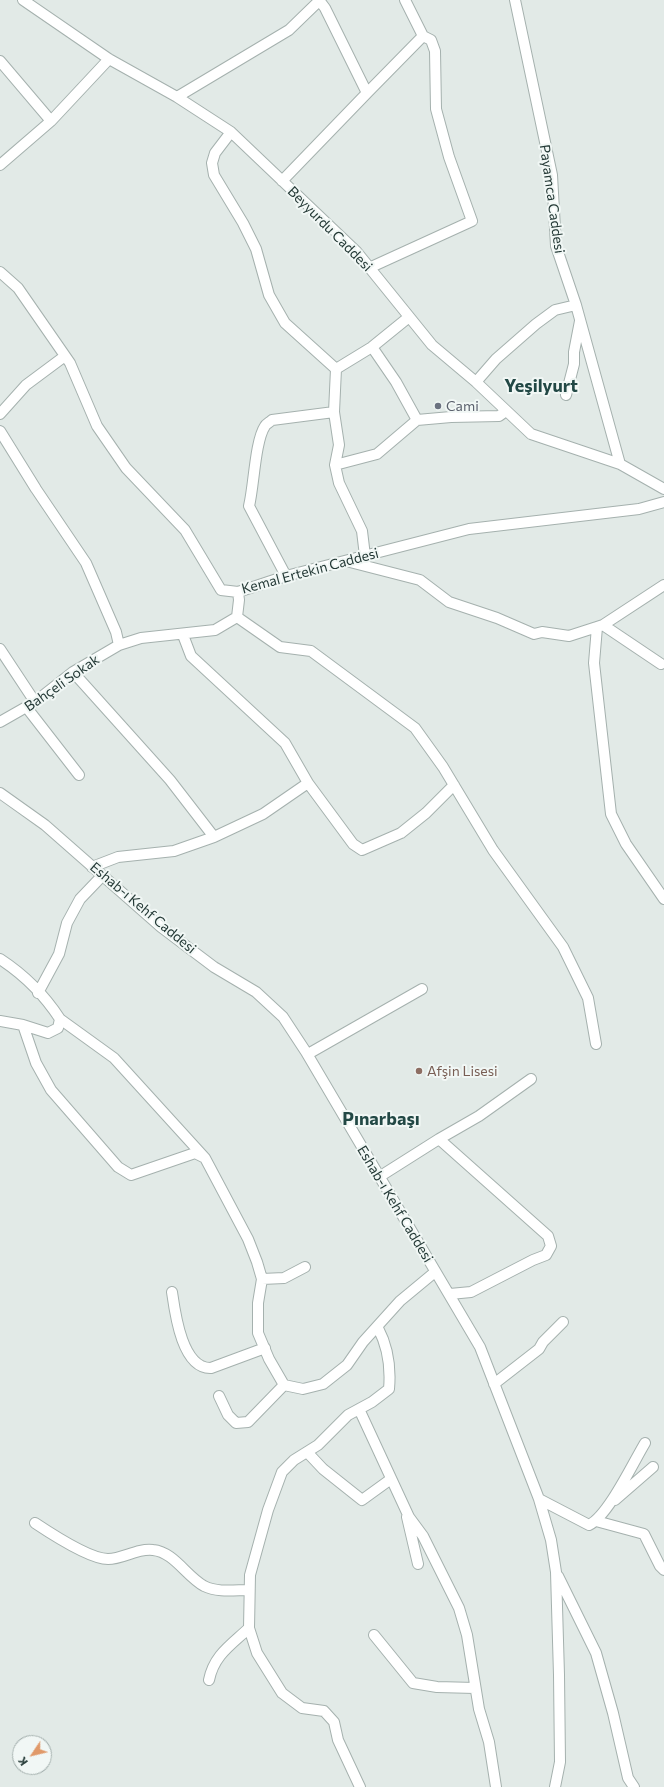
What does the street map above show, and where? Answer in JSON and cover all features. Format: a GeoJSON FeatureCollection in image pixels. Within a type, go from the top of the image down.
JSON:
{"type":"FeatureCollection","features":[{"type":"Feature","properties":{"kind":"street"},"geometry":{"type":"LineString","coordinates":[[177,97],[289,30],[320,0],[367,93]]}},
{"type":"Feature","properties":{"kind":"street"},"geometry":{"type":"LineString","coordinates":[[369,268],[472,221],[449,157],[436,109],[435,51],[431,40],[423,36],[405,0]]}},
{"type":"Feature","properties":{"kind":"street","name":"Payamca Caddesi"},"geometry":{"type":"LineString","coordinates":[[516,0],[552,175],[556,246],[576,304],[620,464]]}},
{"type":"Feature","properties":{"kind":"street","name":"Beyyurdu Caddesi"},"geometry":{"type":"LineString","coordinates":[[25,1],[109,59],[177,97],[231,132],[356,251],[432,345],[476,382],[532,434],[620,464],[664,489]]}},
{"type":"Feature","properties":{"kind":"street"},"geometry":{"type":"LineString","coordinates":[[282,180],[423,36]]}},
{"type":"Feature","properties":{"kind":"street"},"geometry":{"type":"LineString","coordinates":[[0,165],[51,121],[109,59]]}},
{"type":"Feature","properties":{"kind":"street"},"geometry":{"type":"LineString","coordinates":[[0,61],[51,121]]}},
{"type":"Feature","properties":{"kind":"street"},"geometry":{"type":"LineString","coordinates":[[231,132],[215,153],[212,163],[214,175],[250,236],[256,249],[270,295],[285,323],[336,369]]}},
{"type":"Feature","properties":{"kind":"street","name":"Kemal Ertekin Caddesi"},"geometry":{"type":"LineString","coordinates":[[0,272],[18,288],[70,363],[97,426],[126,468],[184,530],[222,590],[238,592],[286,576],[469,529],[639,509],[664,502]]}},
{"type":"Feature","properties":{"kind":"street"},"geometry":{"type":"LineString","coordinates":[[476,382],[496,359],[536,324],[555,310],[576,304]]}},
{"type":"Feature","properties":{"kind":"street"},"geometry":{"type":"LineString","coordinates":[[336,369],[372,347],[409,317]]}},
{"type":"Feature","properties":{"kind":"street"},"geometry":{"type":"LineString","coordinates":[[566,395],[574,364],[574,352],[580,319]]}},
{"type":"Feature","properties":{"kind":"street"},"geometry":{"type":"LineString","coordinates":[[372,347],[396,382],[417,420]]}},
{"type":"Feature","properties":{"kind":"street"},"geometry":{"type":"LineString","coordinates":[[0,414],[26,385],[65,356]]}},
{"type":"Feature","properties":{"kind":"street"},"geometry":{"type":"LineString","coordinates":[[336,369],[334,412],[339,445],[335,465],[339,483],[362,531],[365,556]]}},
{"type":"Feature","properties":{"kind":"street"},"geometry":{"type":"LineString","coordinates":[[335,465],[377,454],[417,420],[452,417],[499,416],[506,411]]}},
{"type":"Feature","properties":{"kind":"street"},"geometry":{"type":"LineString","coordinates":[[286,576],[249,506],[259,445],[265,426],[272,420],[334,412]]}},
{"type":"Feature","properties":{"kind":"street"},"geometry":{"type":"LineString","coordinates":[[0,431],[36,490],[86,563],[116,632],[119,645]]}},
{"type":"Feature","properties":{"kind":"street"},"geometry":{"type":"LineString","coordinates":[[346,561],[420,580],[432,591],[449,602],[497,618],[534,634],[542,632],[569,636],[600,626],[664,585]]}},
{"type":"Feature","properties":{"kind":"street"},"geometry":{"type":"LineString","coordinates":[[238,592],[239,600],[237,617],[280,647],[311,651],[415,728],[454,785],[493,850],[563,947],[588,998],[596,1044]]}},
{"type":"Feature","properties":{"kind":"street","name":"Bahçeli Sokak"},"geometry":{"type":"LineString","coordinates":[[0,722],[31,705],[73,672],[119,645],[141,638],[183,635],[215,630],[237,617]]}},
{"type":"Feature","properties":{"kind":"street"},"geometry":{"type":"LineString","coordinates":[[600,626],[661,664]]}},
{"type":"Feature","properties":{"kind":"street"},"geometry":{"type":"LineString","coordinates":[[600,626],[594,663],[611,814],[626,844],[664,899]]}},
{"type":"Feature","properties":{"kind":"street"},"geometry":{"type":"LineString","coordinates":[[183,635],[191,656],[285,743],[308,783],[353,844],[362,850],[401,833],[426,813],[454,785]]}},
{"type":"Feature","properties":{"kind":"street"},"geometry":{"type":"LineString","coordinates":[[0,649],[31,705],[79,775]]}},
{"type":"Feature","properties":{"kind":"street"},"geometry":{"type":"LineString","coordinates":[[73,672],[170,780],[214,837]]}},
{"type":"Feature","properties":{"kind":"street"},"geometry":{"type":"LineString","coordinates":[[92,867],[118,857],[174,851],[214,837],[263,814],[308,783]]}},
{"type":"Feature","properties":{"kind":"street","name":"Eshab-ı Kehf Caddesi"},"geometry":{"type":"LineString","coordinates":[[0,793],[45,825],[161,927],[214,967],[256,992],[283,1017],[308,1054],[379,1178],[435,1272],[450,1294],[480,1348],[539,1499],[551,1540],[556,1572],[560,1675],[560,1762],[555,1787]]}},
{"type":"Feature","properties":{"kind":"street"},"geometry":{"type":"LineString","coordinates":[[38,993],[59,954],[67,923],[80,899],[102,876]]}},
{"type":"Feature","properties":{"kind":"street"},"geometry":{"type":"LineString","coordinates":[[0,959],[20,973],[60,1019],[114,1058],[205,1158],[248,1238],[262,1279],[258,1302],[258,1333],[284,1385]]}},
{"type":"Feature","properties":{"kind":"street"},"geometry":{"type":"LineString","coordinates":[[308,1054],[422,989]]}},
{"type":"Feature","properties":{"kind":"street"},"geometry":{"type":"LineString","coordinates":[[0,1022],[23,1025],[48,1033],[58,1028],[60,1019]]}},
{"type":"Feature","properties":{"kind":"street"},"geometry":{"type":"LineString","coordinates":[[23,1025],[36,1063],[51,1090],[118,1167],[131,1175],[195,1153],[205,1158]]}},
{"type":"Feature","properties":{"kind":"street"},"geometry":{"type":"LineString","coordinates":[[379,1178],[439,1139],[479,1116],[531,1079]]}},
{"type":"Feature","properties":{"kind":"street"},"geometry":{"type":"LineString","coordinates":[[439,1139],[548,1236],[551,1246],[546,1255],[532,1260],[494,1282],[472,1292],[450,1294]]}},
{"type":"Feature","properties":{"kind":"street"},"geometry":{"type":"LineString","coordinates":[[262,1279],[284,1278],[305,1267]]}},
{"type":"Feature","properties":{"kind":"street"},"geometry":{"type":"LineString","coordinates":[[284,1385],[303,1389],[323,1384],[347,1365],[363,1342],[378,1328],[400,1301],[435,1272]]}},
{"type":"Feature","properties":{"kind":"street"},"geometry":{"type":"LineString","coordinates":[[172,1292],[176,1318],[183,1343],[196,1363],[203,1368],[210,1368],[265,1348]]}},
{"type":"Feature","properties":{"kind":"street"},"geometry":{"type":"LineString","coordinates":[[494,1384],[539,1349],[543,1342],[563,1322]]}},
{"type":"Feature","properties":{"kind":"street"},"geometry":{"type":"LineString","coordinates":[[360,1787],[338,1740],[334,1722],[324,1711],[302,1708],[282,1693],[257,1653],[249,1628],[249,1590],[250,1575],[255,1556],[268,1510],[282,1472],[294,1460],[318,1445],[348,1415],[389,1389],[390,1368],[382,1337],[378,1328]]}},
{"type":"Feature","properties":{"kind":"street"},"geometry":{"type":"LineString","coordinates":[[219,1396],[228,1415],[236,1423],[248,1422],[284,1385]]}},
{"type":"Feature","properties":{"kind":"street"},"geometry":{"type":"LineString","coordinates":[[359,1409],[405,1507],[423,1536],[459,1608],[467,1635],[479,1709],[490,1742],[496,1787]]}},
{"type":"Feature","properties":{"kind":"street"},"geometry":{"type":"LineString","coordinates":[[539,1499],[589,1525],[596,1522],[609,1505],[645,1443]]}},
{"type":"Feature","properties":{"kind":"street"},"geometry":{"type":"LineString","coordinates":[[307,1452],[323,1469],[362,1500],[391,1479]]}},
{"type":"Feature","properties":{"kind":"street"},"geometry":{"type":"LineString","coordinates":[[609,1505],[653,1467]]}},
{"type":"Feature","properties":{"kind":"street"},"geometry":{"type":"LineString","coordinates":[[405,1507],[418,1564]]}},
{"type":"Feature","properties":{"kind":"street"},"geometry":{"type":"LineString","coordinates":[[596,1522],[644,1534],[660,1566],[664,1570]]}},
{"type":"Feature","properties":{"kind":"street"},"geometry":{"type":"LineString","coordinates":[[35,1523],[75,1548],[107,1559],[152,1550],[168,1555],[183,1570],[205,1586],[223,1591],[249,1590]]}},
{"type":"Feature","properties":{"kind":"street"},"geometry":{"type":"LineString","coordinates":[[556,1572],[596,1653],[613,1713],[628,1778],[634,1787]]}},
{"type":"Feature","properties":{"kind":"street"},"geometry":{"type":"LineString","coordinates":[[209,1680],[212,1667],[223,1652],[249,1628]]}},
{"type":"Feature","properties":{"kind":"street"},"geometry":{"type":"LineString","coordinates":[[374,1635],[412,1683],[437,1687],[475,1688]]}},
{"type":"Feature","properties":{"kind":"place","name":"Cami"},"geometry":{"type":"Point","coordinates":[438,406]}},
{"type":"Feature","properties":{"kind":"place","name":"Afşin Lisesi"},"geometry":{"type":"Point","coordinates":[419,1071]}},
{"type":"Feature","properties":{"kind":"district","name":"Yeşilyurt"},"geometry":{"type":"Point","coordinates":[541,386]}},
{"type":"Feature","properties":{"kind":"district","name":"Pınarbaşı"},"geometry":{"type":"Point","coordinates":[381,1119]}}]}
